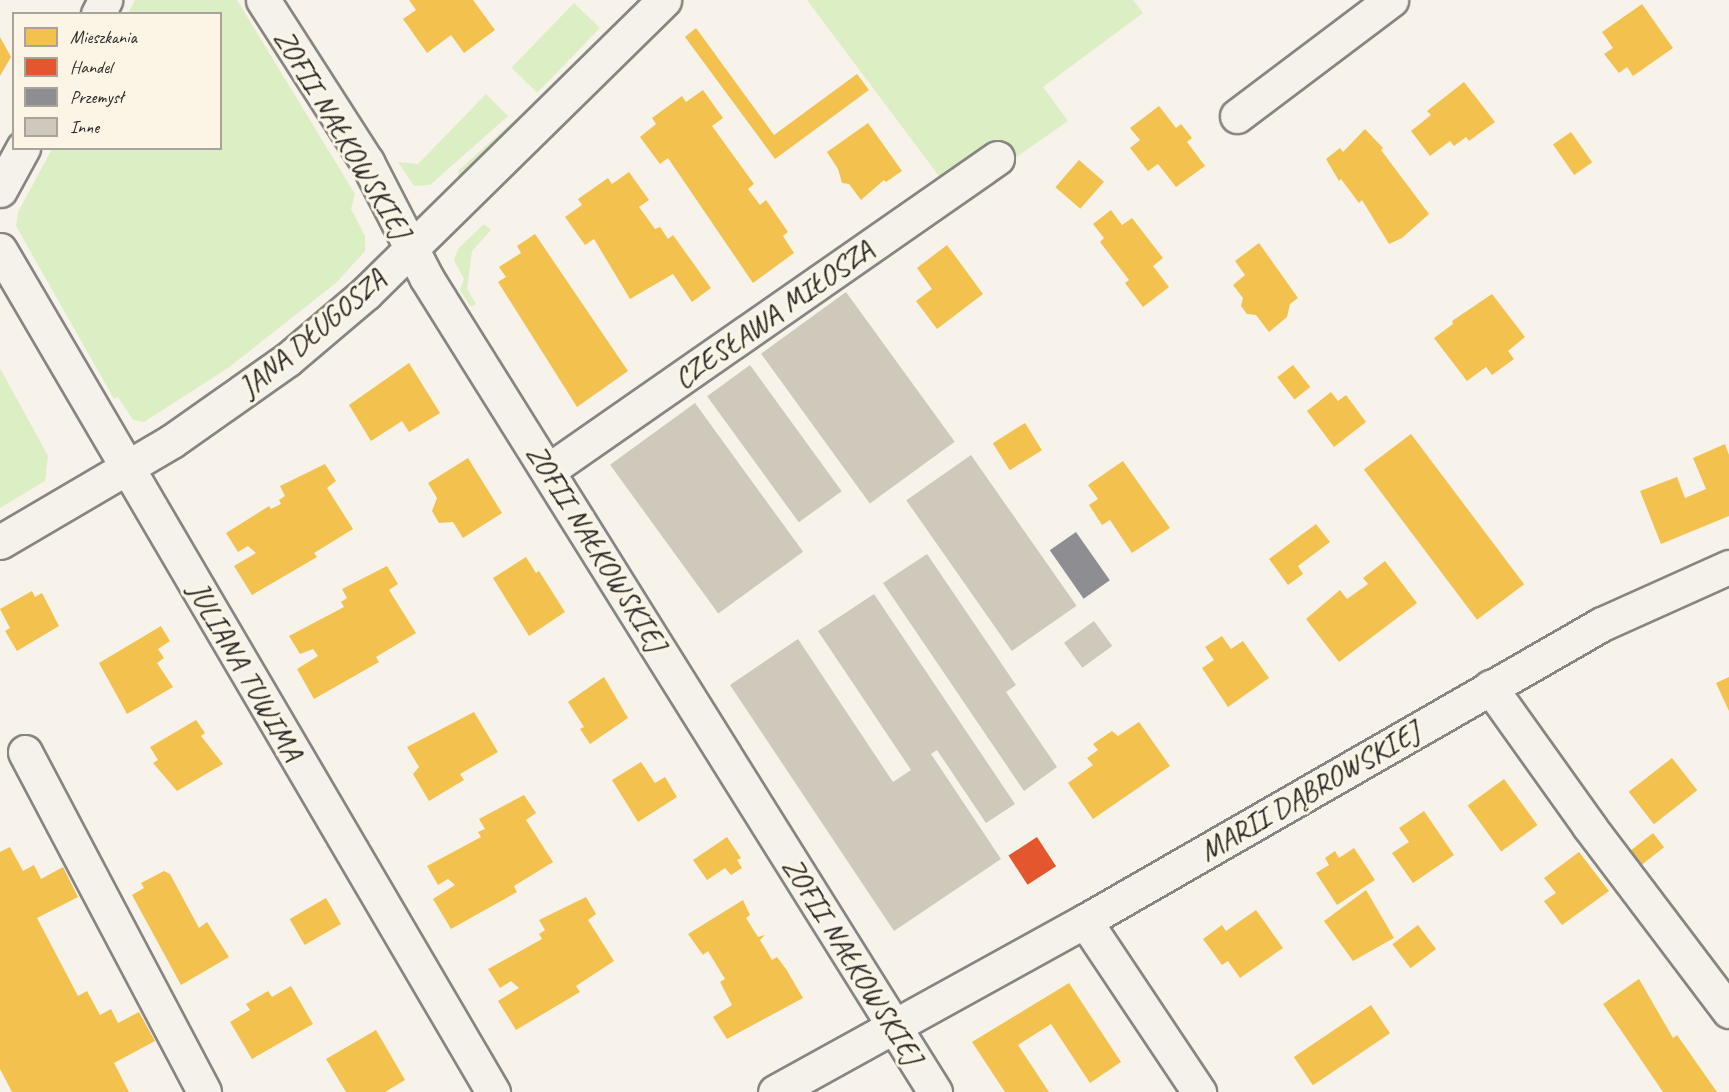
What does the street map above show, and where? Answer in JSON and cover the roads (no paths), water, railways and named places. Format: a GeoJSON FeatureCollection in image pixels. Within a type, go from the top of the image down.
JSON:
{"type":"FeatureCollection","features":[{"type":"Feature","properties":{"kind":"street","name":"ZOFII NAŁKOWSKIEJ"},"geometry":{"type":"LineString","coordinates":[[263,0],[367,162],[411,249],[935,1092]]}},
{"type":"Feature","properties":{"kind":"street","name":"JANA DŁUGOSZA"},"geometry":{"type":"LineString","coordinates":[[0,542],[172,441],[287,360],[411,249],[664,0]]}},
{"type":"Feature","properties":{"kind":"street"},"geometry":{"type":"LineString","coordinates":[[1237,116],[1390,0]]}},
{"type":"Feature","properties":{"kind":"street"},"geometry":{"type":"LineString","coordinates":[[0,190],[22,150]]}},
{"type":"Feature","properties":{"kind":"street","name":"CZESŁAWA MIŁOSZA"},"geometry":{"type":"LineString","coordinates":[[549,470],[997,158]]}},
{"type":"Feature","properties":{"kind":"street","name":"JULIANA TUWIMA"},"geometry":{"type":"LineString","coordinates":[[0,250],[126,469],[493,1092]]}},
{"type":"Feature","properties":{"kind":"street","name":"MARII DĄBROWSKIEJ"},"geometry":{"type":"LineString","coordinates":[[775,1092],[1085,921],[1602,624],[1729,567]]}},
{"type":"Feature","properties":{"kind":"street"},"geometry":{"type":"LineString","coordinates":[[1490,687],[1589,826],[1729,1011]]}},
{"type":"Feature","properties":{"kind":"street"},"geometry":{"type":"LineString","coordinates":[[25,752],[204,1092]]}},
{"type":"Feature","properties":{"kind":"street"},"geometry":{"type":"LineString","coordinates":[[1085,921],[1199,1092]]}}]}
